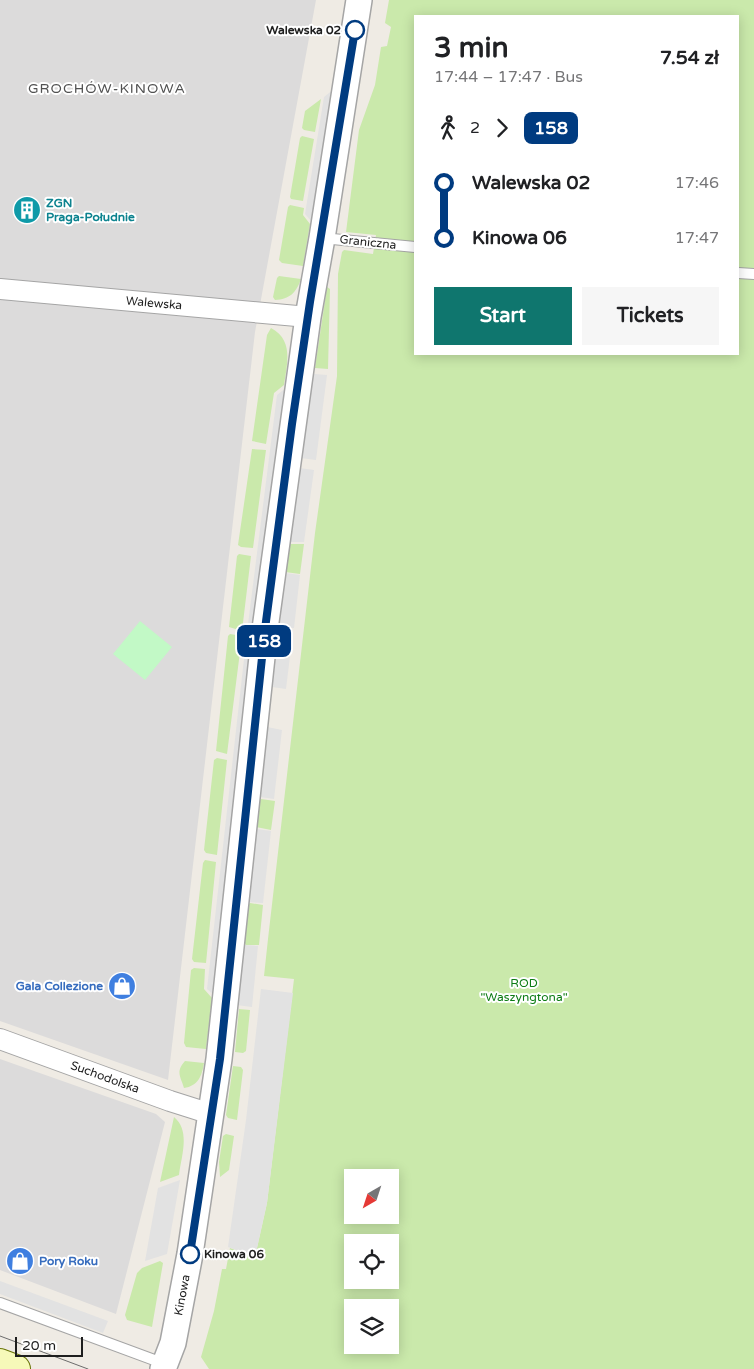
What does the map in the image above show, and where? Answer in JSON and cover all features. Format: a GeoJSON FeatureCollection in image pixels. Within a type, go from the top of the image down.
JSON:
{"type":"FeatureCollection","features":[{"type":"Feature","properties":{"kind":"main road"},"geometry":{"type":"LineString","coordinates":[[0,1363],[16,1369]]}},
{"type":"Feature","properties":{"kind":"street","name":"Kinowa"},"geometry":{"type":"LineString","coordinates":[[164,1367],[172,1343],[186,1271],[221,1049],[265,629],[308,317],[359,0]]}},
{"type":"Feature","properties":{"kind":"street","name":"Walewska"},"geometry":{"type":"LineString","coordinates":[[0,289],[308,317]]}},
{"type":"Feature","properties":{"kind":"street","name":"Suchodolska"},"geometry":{"type":"LineString","coordinates":[[0,1039],[211,1114]]}},
{"type":"Feature","properties":{"kind":"lane","name":"Graniczna"},"geometry":{"type":"LineString","coordinates":[[322,238],[414,247]]}},
{"type":"Feature","properties":{"kind":"lane"},"geometry":{"type":"LineString","coordinates":[[739,273],[754,274]]}},
{"type":"Feature","properties":{"kind":"lane"},"geometry":{"type":"LineString","coordinates":[[0,1303],[164,1367]]}},
{"type":"Feature","properties":{"kind":"shaded area"},"geometry":{"type":"Polygon","coordinates":[[[0,0],[316,0],[255,332],[168,1080],[0,1021],[0,0]]]}},
{"type":"Feature","properties":{"kind":"shaded area"},"geometry":{"type":"Polygon","coordinates":[[[334,89],[312,222],[305,214],[324,97],[334,89]]]}},
{"type":"Feature","properties":{"kind":"shaded area"},"geometry":{"type":"Polygon","coordinates":[[[312,373],[327,375],[316,460],[301,458],[312,373]]]}},
{"type":"Feature","properties":{"kind":"shaded area"},"geometry":{"type":"Polygon","coordinates":[[[287,387],[215,996],[207,989],[247,632],[277,395],[287,387]]]}},
{"type":"Feature","properties":{"kind":"shaded area"},"geometry":{"type":"Polygon","coordinates":[[[299,468],[314,470],[304,542],[289,542],[299,468]]]}},
{"type":"Feature","properties":{"kind":"shaded area"},"geometry":{"type":"Polygon","coordinates":[[[285,573],[300,575],[294,628],[279,627],[285,573]]]}},
{"type":"Feature","properties":{"kind":"shaded area"},"geometry":{"type":"Polygon","coordinates":[[[278,638],[292,640],[286,689],[272,687],[278,638]]]}},
{"type":"Feature","properties":{"kind":"shaded area"},"geometry":{"type":"Polygon","coordinates":[[[267,727],[282,730],[274,799],[260,797],[267,727]]]}},
{"type":"Feature","properties":{"kind":"shaded area"},"geometry":{"type":"Polygon","coordinates":[[[256,829],[271,831],[263,903],[248,902],[256,829]]]}},
{"type":"Feature","properties":{"kind":"shaded area"},"geometry":{"type":"Polygon","coordinates":[[[244,945],[258,946],[252,1007],[237,1005],[244,945]]]}},
{"type":"Feature","properties":{"kind":"shaded area"},"geometry":{"type":"Polygon","coordinates":[[[261,989],[293,993],[267,1203],[255,1257],[228,1247],[246,1120],[261,989]]]}},
{"type":"Feature","properties":{"kind":"shaded area"},"geometry":{"type":"Polygon","coordinates":[[[0,1059],[156,1114],[165,1122],[116,1314],[0,1270],[0,1059]]]}},
{"type":"Feature","properties":{"kind":"shaded area"},"geometry":{"type":"Polygon","coordinates":[[[180,1180],[167,1254],[145,1261],[158,1188],[180,1180]]]}},
{"type":"Feature","properties":{"kind":"shaded area"},"geometry":{"type":"Polygon","coordinates":[[[0,1281],[108,1321],[103,1333],[0,1294],[0,1281]]]}},
{"type":"Feature","properties":{"kind":"green space","name":"ROD \"Waszyngtona\""},"geometry":{"type":"Polygon","coordinates":[[[389,0],[754,0],[754,1369],[209,1369],[201,1357],[214,1311],[222,1269],[226,1269],[230,1248],[255,1257],[267,1203],[294,979],[264,976],[315,533],[337,376],[338,274],[344,250],[373,254],[376,235],[346,232],[359,130],[375,85],[381,47],[387,46],[391,27],[385,23],[389,0]]]}},
{"type":"Feature","properties":{"kind":"green space"},"geometry":{"type":"Polygon","coordinates":[[[321,99],[315,132],[304,130],[302,128],[305,111],[321,99]]]}},
{"type":"Feature","properties":{"kind":"green space"},"geometry":{"type":"Polygon","coordinates":[[[302,136],[314,139],[303,201],[291,199],[290,197],[300,138],[302,136]]]}},
{"type":"Feature","properties":{"kind":"green space"},"geometry":{"type":"Polygon","coordinates":[[[290,205],[304,208],[303,215],[310,224],[303,266],[282,263],[279,260],[288,207],[290,205]]]}},
{"type":"Feature","properties":{"kind":"green space"},"geometry":{"type":"Polygon","coordinates":[[[279,276],[301,279],[292,294],[275,300],[273,297],[279,276]]]}},
{"type":"Feature","properties":{"kind":"green space"},"geometry":{"type":"Polygon","coordinates":[[[327,287],[330,289],[328,369],[315,368],[327,287]]]}},
{"type":"Feature","properties":{"kind":"green space"},"geometry":{"type":"Polygon","coordinates":[[[271,328],[283,339],[286,346],[287,361],[284,385],[274,393],[266,444],[252,441],[267,335],[271,328]]]}},
{"type":"Feature","properties":{"kind":"green space"},"geometry":{"type":"Polygon","coordinates":[[[252,449],[266,450],[253,548],[238,545],[252,449]]]}},
{"type":"Feature","properties":{"kind":"green space"},"geometry":{"type":"Polygon","coordinates":[[[304,544],[300,574],[285,572],[288,545],[304,544]]]}},
{"type":"Feature","properties":{"kind":"green space"},"geometry":{"type":"Polygon","coordinates":[[[239,554],[251,556],[242,631],[229,627],[237,556],[239,554]]]}},
{"type":"Feature","properties":{"kind":"green space"},"geometry":{"type":"Polygon","coordinates":[[[140,621],[172,647],[145,680],[113,654],[140,621]]]}},
{"type":"Feature","properties":{"kind":"green space"},"geometry":{"type":"Polygon","coordinates":[[[230,634],[242,636],[227,754],[216,751],[228,636],[230,634]]]}},
{"type":"Feature","properties":{"kind":"green space"},"geometry":{"type":"Polygon","coordinates":[[[217,758],[227,760],[217,855],[206,853],[204,850],[214,760],[217,758]]]}},
{"type":"Feature","properties":{"kind":"green space"},"geometry":{"type":"Polygon","coordinates":[[[261,799],[275,801],[271,830],[256,827],[259,801],[261,799]]]}},
{"type":"Feature","properties":{"kind":"green space"},"geometry":{"type":"Polygon","coordinates":[[[205,860],[216,862],[206,963],[194,962],[192,959],[203,863],[205,860]]]}},
{"type":"Feature","properties":{"kind":"green space"},"geometry":{"type":"Polygon","coordinates":[[[250,903],[263,905],[259,945],[246,945],[244,943],[248,905],[250,903]]]}},
{"type":"Feature","properties":{"kind":"green space"},"geometry":{"type":"Polygon","coordinates":[[[194,968],[205,969],[204,989],[212,998],[206,1049],[186,1047],[184,1043],[191,970],[194,968]]]}},
{"type":"Feature","properties":{"kind":"green space"},"geometry":{"type":"Polygon","coordinates":[[[239,1009],[250,1010],[246,1051],[243,1053],[235,1052],[239,1009]]]}},
{"type":"Feature","properties":{"kind":"green space"},"geometry":{"type":"Polygon","coordinates":[[[185,1061],[204,1063],[196,1083],[184,1088],[179,1071],[185,1061]]]}},
{"type":"Feature","properties":{"kind":"green space"},"geometry":{"type":"Polygon","coordinates":[[[233,1066],[241,1067],[243,1070],[237,1120],[228,1118],[226,1115],[233,1066]]]}},
{"type":"Feature","properties":{"kind":"green space"},"geometry":{"type":"Polygon","coordinates":[[[174,1117],[182,1129],[184,1137],[179,1175],[160,1182],[174,1117]]]}},
{"type":"Feature","properties":{"kind":"green space"},"geometry":{"type":"Polygon","coordinates":[[[226,1134],[234,1136],[229,1170],[220,1177],[219,1162],[223,1136],[226,1134]]]}},
{"type":"Feature","properties":{"kind":"green space"},"geometry":{"type":"Polygon","coordinates":[[[160,1261],[163,1263],[152,1327],[127,1320],[125,1315],[137,1273],[142,1268],[160,1261]]]}},
{"type":"Feature","properties":{"kind":"tram line"},"geometry":{"type":"LineString","coordinates":[[0,1336],[88,1369]]}},
{"type":"Feature","properties":{"kind":"bus line","name":"158"},"geometry":{"type":"LineString","coordinates":[[190,1254],[220,1059],[265,629],[292,424],[355,30]]}},
{"type":"Feature","properties":{"kind":"place","name":"Walewska 02"},"geometry":{"type":"Point","coordinates":[355,30]}},
{"type":"Feature","properties":{"kind":"place","name":"ZGN Praga-Południe"},"geometry":{"type":"Point","coordinates":[27,210]}},
{"type":"Feature","properties":{"kind":"place","name":"Gala Collezione"},"geometry":{"type":"Point","coordinates":[122,986]}},
{"type":"Feature","properties":{"kind":"place","name":"Kinowa 06"},"geometry":{"type":"Point","coordinates":[190,1254]}},
{"type":"Feature","properties":{"kind":"place","name":"Pory Roku"},"geometry":{"type":"Point","coordinates":[20,1261]}},
{"type":"Feature","properties":{"kind":"district","name":"GROCHÓW-KINOWA"},"geometry":{"type":"Point","coordinates":[107,88]}}]}
